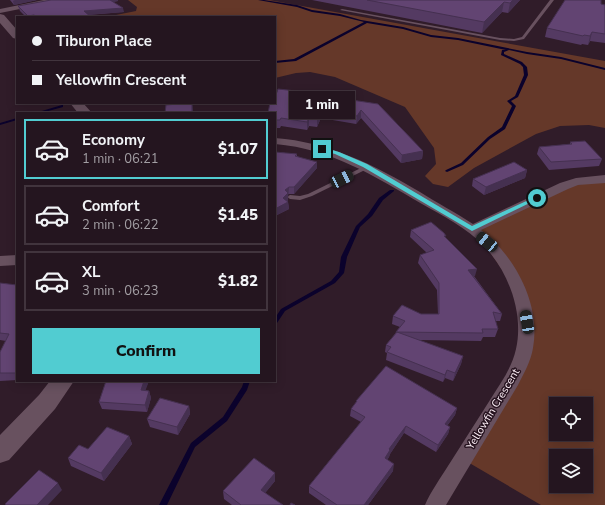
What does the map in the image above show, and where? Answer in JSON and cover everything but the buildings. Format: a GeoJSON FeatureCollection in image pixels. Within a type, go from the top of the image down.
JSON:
{"type":"FeatureCollection","features":[{"type":"Feature","properties":{"kind":"street"},"geometry":{"type":"LineString","coordinates":[[0,11],[55,0]]}},
{"type":"Feature","properties":{"kind":"street"},"geometry":{"type":"LineString","coordinates":[[0,17],[16,35]]}},
{"type":"Feature","properties":{"kind":"street"},"geometry":{"type":"LineString","coordinates":[[77,104],[84,112]]}},
{"type":"Feature","properties":{"kind":"street","name":"Yellowfin Crescent"},"geometry":{"type":"LineString","coordinates":[[276,141],[322,149],[352,159],[472,229],[497,253],[516,284],[524,304],[527,322],[526,341],[521,361],[512,380],[435,505]]}},
{"type":"Feature","properties":{"kind":"street"},"geometry":{"type":"LineString","coordinates":[[472,229],[564,186],[576,182],[605,179]]}},
{"type":"Feature","properties":{"kind":"street"},"geometry":{"type":"LineString","coordinates":[[0,261],[16,260]]}},
{"type":"Feature","properties":{"kind":"street"},"geometry":{"type":"LineString","coordinates":[[0,452],[47,402],[62,382]]}},
{"type":"Feature","properties":{"kind":"lane"},"geometry":{"type":"LineString","coordinates":[[342,10],[500,39],[514,40],[523,38],[552,0]]}},
{"type":"Feature","properties":{"kind":"lane"},"geometry":{"type":"LineString","coordinates":[[290,198],[300,198],[310,195],[367,167]]}},
{"type":"Feature","properties":{"kind":"shaded area"},"geometry":{"type":"Polygon","coordinates":[[[128,0],[269,0],[605,61],[605,128],[589,125],[560,126],[536,134],[474,168],[448,187],[433,184],[425,176],[436,164],[434,148],[405,107],[335,77],[310,72],[296,73],[276,78],[276,16],[111,16],[136,11],[137,7],[128,0]]]}},
{"type":"Feature","properties":{"kind":"shaded area"},"geometry":{"type":"Polygon","coordinates":[[[605,180],[605,505],[541,505],[466,461],[513,381],[526,304],[474,229],[565,187],[605,180]]]}},
{"type":"Feature","properties":{"kind":"waterway"},"geometry":{"type":"LineString","coordinates":[[259,0],[297,6],[312,11],[340,15],[367,22]]}},
{"type":"Feature","properties":{"kind":"waterway"},"geometry":{"type":"LineString","coordinates":[[276,62],[295,60],[367,22]]}},
{"type":"Feature","properties":{"kind":"waterway"},"geometry":{"type":"LineString","coordinates":[[367,22],[403,28],[431,36],[458,39],[527,53],[561,58],[605,69]]}},
{"type":"Feature","properties":{"kind":"waterway"},"geometry":{"type":"LineString","coordinates":[[447,171],[462,164],[489,138],[504,128],[514,106],[509,101],[516,97],[526,75],[525,67],[521,63],[502,54],[503,51],[508,50]]}},
{"type":"Feature","properties":{"kind":"waterway"},"geometry":{"type":"LineString","coordinates":[[41,112],[62,106]]}},
{"type":"Feature","properties":{"kind":"waterway"},"geometry":{"type":"LineString","coordinates":[[0,124],[16,119]]}},
{"type":"Feature","properties":{"kind":"waterway"},"geometry":{"type":"LineString","coordinates":[[276,320],[283,310],[333,282],[342,272],[344,257],[358,226],[370,215],[381,199],[392,191]]}},
{"type":"Feature","properties":{"kind":"waterway"},"geometry":{"type":"LineString","coordinates":[[163,505],[193,445],[225,419],[245,388],[247,382]]}},
{"type":"Feature","properties":{"kind":"route"},"geometry":{"type":"LineString","coordinates":[[322,149],[352,159],[472,229],[537,198]]}}]}
